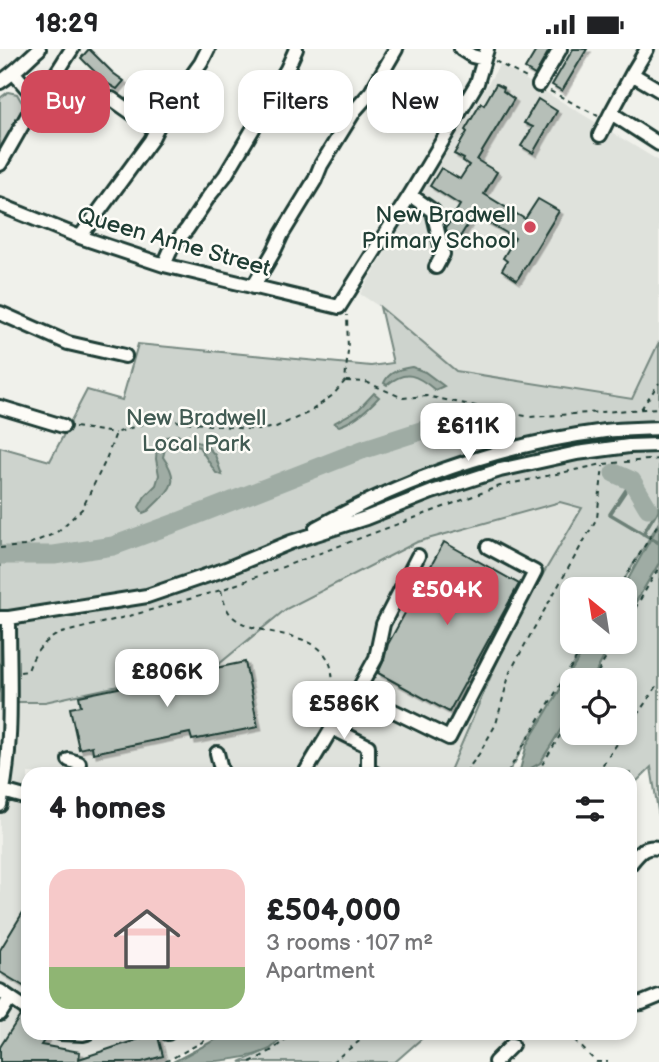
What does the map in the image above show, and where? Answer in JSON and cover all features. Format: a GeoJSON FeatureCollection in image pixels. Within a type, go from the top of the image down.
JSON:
{"type":"FeatureCollection","features":[{"type":"Feature","properties":{"kind":"street"},"geometry":{"type":"LineString","coordinates":[[0,82],[14,73],[39,49]]}},
{"type":"Feature","properties":{"kind":"street"},"geometry":{"type":"LineString","coordinates":[[58,70],[72,49]]}},
{"type":"Feature","properties":{"kind":"street"},"geometry":{"type":"LineString","coordinates":[[197,70],[208,49]]}},
{"type":"Feature","properties":{"kind":"street"},"geometry":{"type":"LineString","coordinates":[[164,265],[172,247],[225,176],[296,49]]}},
{"type":"Feature","properties":{"kind":"street"},"geometry":{"type":"LineString","coordinates":[[253,287],[321,165],[355,110],[371,92],[396,49]]}},
{"type":"Feature","properties":{"kind":"street"},"geometry":{"type":"LineString","coordinates":[[339,307],[477,83],[485,54],[472,56],[461,49]]}},
{"type":"Feature","properties":{"kind":"street"},"geometry":{"type":"LineString","coordinates":[[539,85],[560,49]]}},
{"type":"Feature","properties":{"kind":"street"},"geometry":{"type":"LineString","coordinates":[[600,135],[647,49]]}},
{"type":"Feature","properties":{"kind":"street"},"geometry":{"type":"LineString","coordinates":[[14,73],[21,81]]}},
{"type":"Feature","properties":{"kind":"street"},"geometry":{"type":"LineString","coordinates":[[632,74],[659,90]]}},
{"type":"Feature","properties":{"kind":"street"},"geometry":{"type":"LineString","coordinates":[[112,99],[124,107]]}},
{"type":"Feature","properties":{"kind":"street"},"geometry":{"type":"LineString","coordinates":[[611,113],[659,144]]}},
{"type":"Feature","properties":{"kind":"street"},"geometry":{"type":"LineString","coordinates":[[0,164],[21,127]]}},
{"type":"Feature","properties":{"kind":"street"},"geometry":{"type":"LineString","coordinates":[[80,237],[154,133]]}},
{"type":"Feature","properties":{"kind":"street"},"geometry":{"type":"LineString","coordinates":[[410,195],[433,211],[443,254],[436,267]]}},
{"type":"Feature","properties":{"kind":"street","name":"Queen Anne Street"},"geometry":{"type":"LineString","coordinates":[[0,205],[80,237],[164,265],[339,307]]}},
{"type":"Feature","properties":{"kind":"street"},"geometry":{"type":"LineString","coordinates":[[0,313],[68,343],[125,356]]}},
{"type":"Feature","properties":{"kind":"street"},"geometry":{"type":"LineString","coordinates":[[0,407],[63,426]]}},
{"type":"Feature","properties":{"kind":"street"},"geometry":{"type":"LineString","coordinates":[[291,542],[360,504],[458,464],[513,448],[572,436],[659,428]]}},
{"type":"Feature","properties":{"kind":"street"},"geometry":{"type":"LineString","coordinates":[[0,806],[3,791],[5,618],[147,596],[226,569],[291,542],[500,470],[577,453],[659,445]]}},
{"type":"Feature","properties":{"kind":"street"},"geometry":{"type":"LineString","coordinates":[[308,767],[332,728],[335,692],[356,694],[449,738],[536,572],[488,547]]}},
{"type":"Feature","properties":{"kind":"street"},"geometry":{"type":"LineString","coordinates":[[356,694],[376,658],[383,624],[418,556]]}},
{"type":"Feature","properties":{"kind":"street"},"geometry":{"type":"LineString","coordinates":[[332,728],[368,746],[369,767]]}},
{"type":"Feature","properties":{"kind":"street"},"geometry":{"type":"LineString","coordinates":[[217,753],[220,767]]}},
{"type":"Feature","properties":{"kind":"street"},"geometry":{"type":"LineString","coordinates":[[69,760],[79,762],[78,767]]}},
{"type":"Feature","properties":{"kind":"street"},"geometry":{"type":"LineString","coordinates":[[3,791],[21,796]]}},
{"type":"Feature","properties":{"kind":"street"},"geometry":{"type":"LineString","coordinates":[[637,855],[642,849],[659,848]]}},
{"type":"Feature","properties":{"kind":"street"},"geometry":{"type":"LineString","coordinates":[[0,1014],[5,994],[21,1005]]}},
{"type":"Feature","properties":{"kind":"street"},"geometry":{"type":"LineString","coordinates":[[637,1003],[659,996]]}},
{"type":"Feature","properties":{"kind":"street"},"geometry":{"type":"LineString","coordinates":[[495,1062],[512,1045]]}},
{"type":"Feature","properties":{"kind":"path"},"geometry":{"type":"LineString","coordinates":[[63,426],[116,433],[157,419],[257,430],[276,427],[308,413],[333,395],[345,381],[348,316],[339,307]]}},
{"type":"Feature","properties":{"kind":"path"},"geometry":{"type":"LineString","coordinates":[[345,381],[366,382],[403,398],[426,395],[530,417],[659,408]]}},
{"type":"Feature","properties":{"kind":"path"},"geometry":{"type":"LineString","coordinates":[[641,410],[659,383]]}},
{"type":"Feature","properties":{"kind":"path"},"geometry":{"type":"LineString","coordinates":[[0,548],[24,546],[56,533],[82,509],[116,433]]}},
{"type":"Feature","properties":{"kind":"path"},"geometry":{"type":"LineString","coordinates":[[22,672],[28,671],[37,650],[58,635],[221,590],[500,486],[603,464],[659,459]]}},
{"type":"Feature","properties":{"kind":"path"},"geometry":{"type":"LineString","coordinates":[[469,767],[496,724],[510,672],[597,518],[603,464]]}},
{"type":"Feature","properties":{"kind":"path"},"geometry":{"type":"LineString","coordinates":[[626,577],[659,522]]}},
{"type":"Feature","properties":{"kind":"path"},"geometry":{"type":"LineString","coordinates":[[637,605],[659,567]]}},
{"type":"Feature","properties":{"kind":"path"},"geometry":{"type":"LineString","coordinates":[[221,590],[225,604],[237,620],[310,642],[330,662],[335,692]]}},
{"type":"Feature","properties":{"kind":"path"},"geometry":{"type":"LineString","coordinates":[[511,767],[578,655]]}},
{"type":"Feature","properties":{"kind":"path"},"geometry":{"type":"LineString","coordinates":[[601,767],[659,684]]}},
{"type":"Feature","properties":{"kind":"path"},"geometry":{"type":"LineString","coordinates":[[542,767],[560,737]]}},
{"type":"Feature","properties":{"kind":"path"},"geometry":{"type":"LineString","coordinates":[[165,1062],[206,1040]]}},
{"type":"Feature","properties":{"kind":"path"},"geometry":{"type":"LineString","coordinates":[[250,1062],[285,1040]]}},
{"type":"Feature","properties":{"kind":"path"},"geometry":{"type":"LineString","coordinates":[[332,1062],[361,1040]]}},
{"type":"Feature","properties":{"kind":"path"},"geometry":{"type":"LineString","coordinates":[[575,1040],[596,1062],[608,1062]]}},
{"type":"Feature","properties":{"kind":"shaded area","name":"New Bradwell Primary School"},"geometry":{"type":"Polygon","coordinates":[[[500,64],[659,161],[659,342],[633,399],[456,371],[380,307],[360,294],[458,133],[463,133],[463,125],[500,64]]]}},
{"type":"Feature","properties":{"kind":"shaded area"},"geometry":{"type":"Polygon","coordinates":[[[412,367],[425,372],[444,386],[435,390],[411,376],[400,377],[387,385],[384,383],[392,373],[412,367]]]}},
{"type":"Feature","properties":{"kind":"shaded area"},"geometry":{"type":"Polygon","coordinates":[[[374,393],[379,397],[361,414],[339,426],[334,423],[359,409],[374,393]]]}},
{"type":"Feature","properties":{"kind":"shaded area"},"geometry":{"type":"Polygon","coordinates":[[[178,435],[206,445],[215,455],[222,475],[216,473],[199,447],[182,445],[165,449],[163,457],[172,474],[170,487],[143,513],[139,507],[156,485],[159,475],[157,444],[166,437],[178,435]]]}},
{"type":"Feature","properties":{"kind":"shaded area"},"geometry":{"type":"Polygon","coordinates":[[[560,502],[582,508],[513,625],[452,767],[21,767],[21,1040],[205,1040],[165,1062],[0,1062],[0,702],[219,664],[286,609],[417,542],[560,502]]]}},
{"type":"Feature","properties":{"kind":"shaded area"},"geometry":{"type":"Polygon","coordinates":[[[659,524],[659,563],[637,600],[637,577],[629,577],[659,524]]]}},
{"type":"Feature","properties":{"kind":"shaded area"},"geometry":{"type":"Polygon","coordinates":[[[581,655],[605,655],[598,668],[573,668],[581,655]]]}},
{"type":"Feature","properties":{"kind":"shaded area"},"geometry":{"type":"Polygon","coordinates":[[[560,690],[560,730],[540,763],[533,767],[521,767],[527,744],[560,690]]]}},
{"type":"Feature","properties":{"kind":"shaded area"},"geometry":{"type":"Polygon","coordinates":[[[215,1040],[279,1040],[270,1049],[248,1057],[173,1062],[215,1040]]]}},
{"type":"Feature","properties":{"kind":"green space"},"geometry":{"type":"Polygon","coordinates":[[[8,92],[17,94],[21,101],[21,111],[0,149],[0,98],[8,92]]]}},
{"type":"Feature","properties":{"kind":"green space","name":"New Bradwell Local Park"},"geometry":{"type":"Polygon","coordinates":[[[380,307],[456,371],[632,399],[659,342],[659,428],[609,431],[458,464],[297,539],[500,470],[659,445],[659,522],[626,577],[560,577],[560,655],[579,655],[572,668],[560,668],[560,689],[512,767],[452,767],[513,625],[582,508],[560,502],[417,542],[286,609],[219,664],[45,702],[0,702],[0,447],[50,461],[87,390],[122,400],[138,344],[371,366],[393,363],[380,307]]]}},
{"type":"Feature","properties":{"kind":"green space"},"geometry":{"type":"Polygon","coordinates":[[[659,563],[659,817],[651,767],[637,781],[637,767],[533,767],[540,763],[560,730],[560,745],[637,745],[637,668],[598,668],[605,655],[637,655],[637,600],[659,563]]]}},
{"type":"Feature","properties":{"kind":"green space"},"geometry":{"type":"Polygon","coordinates":[[[278,1040],[420,1040],[395,1062],[240,1062],[278,1040]]]}},
{"type":"Feature","properties":{"kind":"building"},"geometry":{"type":"Polygon","coordinates":[[[89,49],[110,70],[93,70],[81,58],[89,49]]]}},
{"type":"Feature","properties":{"kind":"building"},"geometry":{"type":"Polygon","coordinates":[[[537,49],[550,49],[535,75],[525,69],[537,49]]]}},
{"type":"Feature","properties":{"kind":"building"},"geometry":{"type":"Polygon","coordinates":[[[573,49],[587,49],[562,91],[552,85],[573,49]]]}},
{"type":"Feature","properties":{"kind":"building"},"geometry":{"type":"Polygon","coordinates":[[[110,70],[124,81],[117,89],[110,85],[110,70]]]}},
{"type":"Feature","properties":{"kind":"building"},"geometry":{"type":"Polygon","coordinates":[[[496,84],[514,99],[477,160],[497,172],[484,194],[525,219],[538,199],[559,211],[517,280],[502,270],[507,261],[503,258],[515,238],[474,214],[455,245],[449,241],[446,228],[460,205],[430,186],[441,168],[460,179],[469,165],[454,154],[481,103],[484,105],[496,84]]]}},
{"type":"Feature","properties":{"kind":"building"},"geometry":{"type":"Polygon","coordinates":[[[538,99],[557,111],[533,153],[521,146],[533,127],[524,123],[538,99]]]}},
{"type":"Feature","properties":{"kind":"building"},"geometry":{"type":"Polygon","coordinates":[[[444,542],[519,584],[449,712],[378,673],[388,644],[444,542]]]}},
{"type":"Feature","properties":{"kind":"building"},"geometry":{"type":"Polygon","coordinates":[[[245,662],[258,727],[192,740],[190,733],[93,753],[92,746],[79,749],[70,708],[81,706],[79,696],[245,662]]]}},
{"type":"Feature","properties":{"kind":"building"},"geometry":{"type":"Polygon","coordinates":[[[21,916],[21,985],[0,972],[0,950],[21,916]]]}},
{"type":"Feature","properties":{"kind":"building"},"geometry":{"type":"Polygon","coordinates":[[[20,1016],[21,1040],[44,1040],[41,1045],[80,1052],[79,1059],[136,1040],[159,1040],[163,1056],[142,1062],[0,1062],[0,1047],[20,1016]]]}},
{"type":"Feature","properties":{"kind":"waterway"},"geometry":{"type":"LineString","coordinates":[[0,555],[54,555],[113,546],[362,450],[467,416]]}},
{"type":"Feature","properties":{"kind":"waterway"},"geometry":{"type":"LineString","coordinates":[[614,473],[632,481],[648,508]]}},
{"type":"Feature","properties":{"kind":"waterway"},"geometry":{"type":"LineString","coordinates":[[632,481],[610,514],[659,543]]}},
{"type":"Feature","properties":{"kind":"waterway"},"geometry":{"type":"LineString","coordinates":[[643,534],[659,507]]}},
{"type":"Feature","properties":{"kind":"place","name":"New Bradwell Primary School"},"geometry":{"type":"Point","coordinates":[530,227]}}]}
